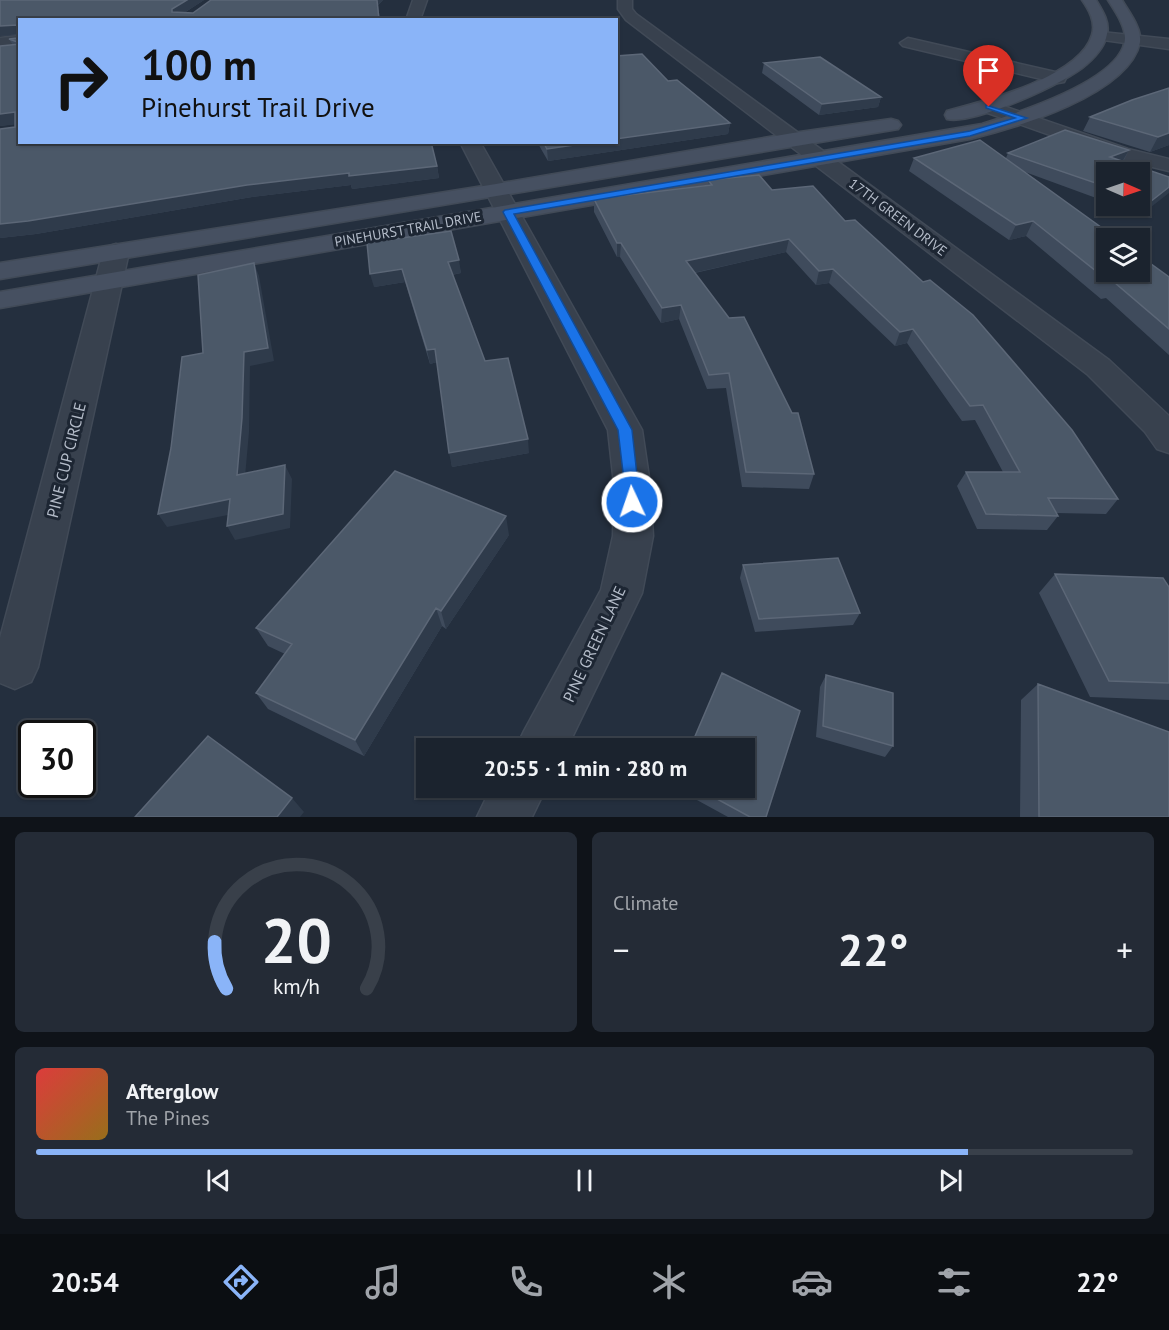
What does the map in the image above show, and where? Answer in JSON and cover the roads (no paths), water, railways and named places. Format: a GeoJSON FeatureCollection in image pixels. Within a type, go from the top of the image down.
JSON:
{"type":"FeatureCollection","features":[{"type":"Feature","properties":{"kind":"street"},"geometry":{"type":"LineString","coordinates":[[414,18],[420,0]]}},
{"type":"Feature","properties":{"kind":"street","name":"17TH GREEN DRIVE"},"geometry":{"type":"LineString","coordinates":[[625,0],[625,9],[631,17],[1098,367],[1165,429]]}},
{"type":"Feature","properties":{"kind":"street"},"geometry":{"type":"LineString","coordinates":[[1089,0],[1100,16],[1101,36],[1169,44]]}},
{"type":"Feature","properties":{"kind":"street"},"geometry":{"type":"LineString","coordinates":[[1115,0],[1126,19],[1133,40]]}},
{"type":"Feature","properties":{"kind":"street","name":"PINEHURST TRAIL DRIVE"},"geometry":{"type":"LineString","coordinates":[[502,201],[793,139],[945,117],[989,107],[1058,78],[1090,54],[1101,36]]}},
{"type":"Feature","properties":{"kind":"street","name":"PINEHURST TRAIL DRIVE"},"geometry":{"type":"LineString","coordinates":[[0,271],[112,266],[502,201],[821,159],[970,133],[1023,118],[1094,86],[1126,57],[1133,40]]}},
{"type":"Feature","properties":{"kind":"street"},"geometry":{"type":"LineString","coordinates":[[0,43],[18,41]]}},
{"type":"Feature","properties":{"kind":"street"},"geometry":{"type":"LineString","coordinates":[[908,43],[1058,78]]}},
{"type":"Feature","properties":{"kind":"street"},"geometry":{"type":"LineString","coordinates":[[989,107],[1122,154],[1169,165]]}},
{"type":"Feature","properties":{"kind":"street","name":"PINE GREEN LANE"},"geometry":{"type":"LineString","coordinates":[[471,144],[625,430],[632,484],[633,536],[621,593],[547,738]]}},
{"type":"Feature","properties":{"kind":"street","name":"PINEHURST TRAIL DRIVE"},"geometry":{"type":"LineString","coordinates":[[0,300],[112,266]]}},
{"type":"Feature","properties":{"kind":"street","name":"PINE CUP CIRCLE"},"geometry":{"type":"LineString","coordinates":[[15,668],[112,266]]}},
{"type":"Feature","properties":{"kind":"street"},"geometry":{"type":"LineString","coordinates":[[503,817],[514,798]]}}]}
